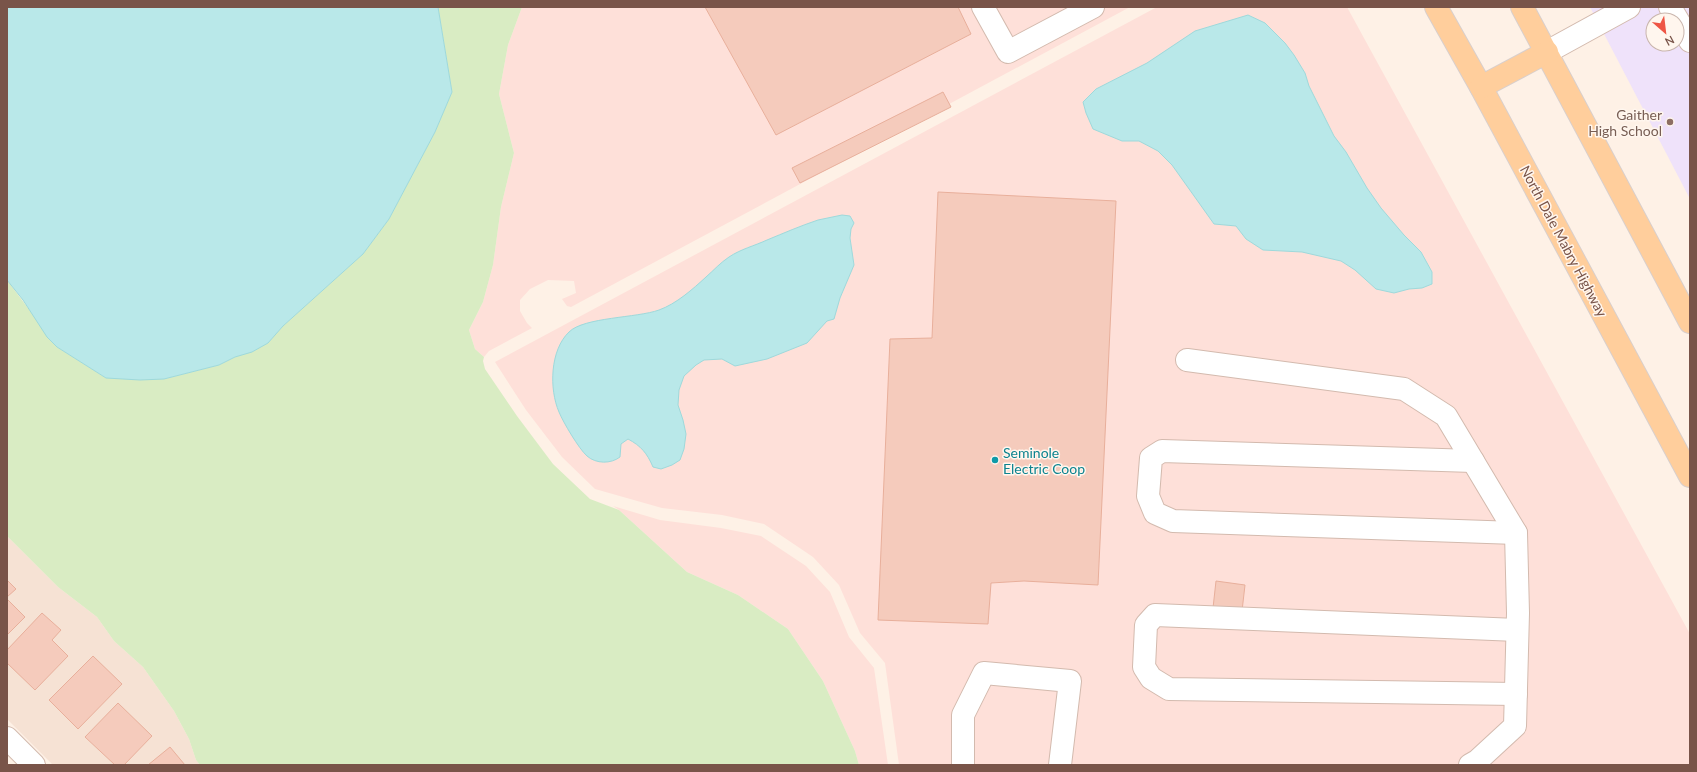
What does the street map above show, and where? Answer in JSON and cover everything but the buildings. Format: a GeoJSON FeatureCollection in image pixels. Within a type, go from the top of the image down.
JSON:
{"type":"FeatureCollection","features":[{"type":"Feature","properties":{"kind":"main road","name":"North Dale Mabry Highway"},"geometry":{"type":"LineString","coordinates":[[1436,7],[1481,87],[1690,476]]}},
{"type":"Feature","properties":{"kind":"main road"},"geometry":{"type":"LineString","coordinates":[[1522,7],[1690,322]]}},
{"type":"Feature","properties":{"kind":"main road"},"geometry":{"type":"LineString","coordinates":[[1481,87],[1547,52]]}},
{"type":"Feature","properties":{"kind":"street"},"geometry":{"type":"LineString","coordinates":[[983,7],[1008,52],[1093,7]]}},
{"type":"Feature","properties":{"kind":"street"},"geometry":{"type":"LineString","coordinates":[[1547,52],[1629,7]]}},
{"type":"Feature","properties":{"kind":"street"},"geometry":{"type":"LineString","coordinates":[[1670,7],[1690,41]]}},
{"type":"Feature","properties":{"kind":"street"},"geometry":{"type":"LineString","coordinates":[[1187,360],[1404,389],[1446,416],[1516,533],[1517,630],[1515,726],[1477,761],[1470,765]]}},
{"type":"Feature","properties":{"kind":"street"},"geometry":{"type":"LineString","coordinates":[[1473,461],[1162,451],[1151,458],[1148,496],[1155,513],[1173,521],[1516,533]]}},
{"type":"Feature","properties":{"kind":"street"},"geometry":{"type":"LineString","coordinates":[[1516,694],[1169,689],[1151,678],[1144,667],[1146,625],[1155,615],[1517,630]]}},
{"type":"Feature","properties":{"kind":"street"},"geometry":{"type":"LineString","coordinates":[[963,765],[963,715],[984,673],[1070,681],[1060,765]]}},
{"type":"Feature","properties":{"kind":"street"},"geometry":{"type":"LineString","coordinates":[[7,738],[34,765]]}},
{"type":"Feature","properties":{"kind":"shaded area"},"geometry":{"type":"Polygon","coordinates":[[[522,7],[1130,7],[571,307],[567,306],[562,299],[576,293],[574,281],[548,280],[530,289],[520,300],[520,311],[527,323],[532,328],[489,351],[484,357],[475,349],[469,330],[483,302],[493,265],[501,207],[514,153],[499,94],[508,45],[522,7]]]}},
{"type":"Feature","properties":{"kind":"shaded area","name":"Seminole Electric Coop"},"geometry":{"type":"Polygon","coordinates":[[[1157,7],[1347,7],[1690,634],[1690,765],[899,765],[885,663],[860,633],[839,585],[813,557],[764,524],[722,515],[662,508],[595,489],[562,457],[526,410],[495,362],[1157,7]]]}},
{"type":"Feature","properties":{"kind":"shaded area","name":"Gaither High School"},"geometry":{"type":"Polygon","coordinates":[[[1590,7],[1690,7],[1690,199],[1590,7]]]}},
{"type":"Feature","properties":{"kind":"shaded area"},"geometry":{"type":"Polygon","coordinates":[[[613,506],[660,520],[721,528],[761,536],[806,566],[830,592],[849,637],[874,668],[888,765],[859,765],[855,751],[823,681],[788,629],[738,595],[687,572],[613,506]]]}},
{"type":"Feature","properties":{"kind":"shaded area"},"geometry":{"type":"Polygon","coordinates":[[[7,536],[58,587],[97,617],[114,641],[143,667],[174,711],[189,739],[196,760],[200,765],[53,765],[7,719],[7,536]]]}},
{"type":"Feature","properties":{"kind":"green space"},"geometry":{"type":"Polygon","coordinates":[[[438,7],[522,7],[508,45],[499,94],[514,153],[501,207],[493,265],[483,302],[469,330],[475,349],[484,357],[483,361],[485,369],[517,416],[553,464],[590,499],[619,510],[687,572],[738,595],[788,629],[823,681],[855,751],[859,765],[200,765],[196,760],[189,739],[174,711],[143,667],[114,641],[97,617],[58,587],[7,536],[7,280],[57,347],[106,378],[164,379],[219,365],[268,343],[283,326],[363,254],[389,219],[435,132],[452,92],[438,7]]]}},
{"type":"Feature","properties":{"kind":"water"},"geometry":{"type":"Polygon","coordinates":[[[7,7],[438,7],[452,92],[435,132],[389,219],[363,254],[283,326],[268,343],[252,352],[235,357],[219,365],[164,379],[140,380],[106,378],[57,347],[47,337],[23,300],[7,280],[7,7]]]}},
{"type":"Feature","properties":{"kind":"water"},"geometry":{"type":"Polygon","coordinates":[[[1248,15],[1265,23],[1285,43],[1294,55],[1305,73],[1309,86],[1334,136],[1346,152],[1367,188],[1381,208],[1421,252],[1432,272],[1432,284],[1422,288],[1409,289],[1394,293],[1376,289],[1355,270],[1341,261],[1302,252],[1263,250],[1246,239],[1236,226],[1214,224],[1172,165],[1158,151],[1139,141],[1122,141],[1093,129],[1083,102],[1096,89],[1147,63],[1195,31],[1248,15]]]}},
{"type":"Feature","properties":{"kind":"water"},"geometry":{"type":"Polygon","coordinates":[[[842,215],[850,216],[854,223],[851,229],[850,238],[854,265],[840,298],[834,319],[827,321],[807,343],[767,359],[735,366],[722,359],[704,360],[696,365],[684,376],[679,390],[678,405],[686,434],[684,449],[680,460],[672,465],[661,469],[653,467],[643,450],[637,444],[628,439],[621,444],[620,457],[612,461],[595,461],[584,453],[561,416],[554,392],[553,370],[555,359],[558,349],[569,332],[586,323],[649,313],[659,310],[684,296],[734,254],[811,222],[842,215]]]}},
{"type":"Feature","properties":{"kind":"place","name":"Gaither High School"},"geometry":{"type":"Point","coordinates":[1670,122]}},
{"type":"Feature","properties":{"kind":"place","name":"Seminole Electric Coop"},"geometry":{"type":"Point","coordinates":[995,460]}}]}
